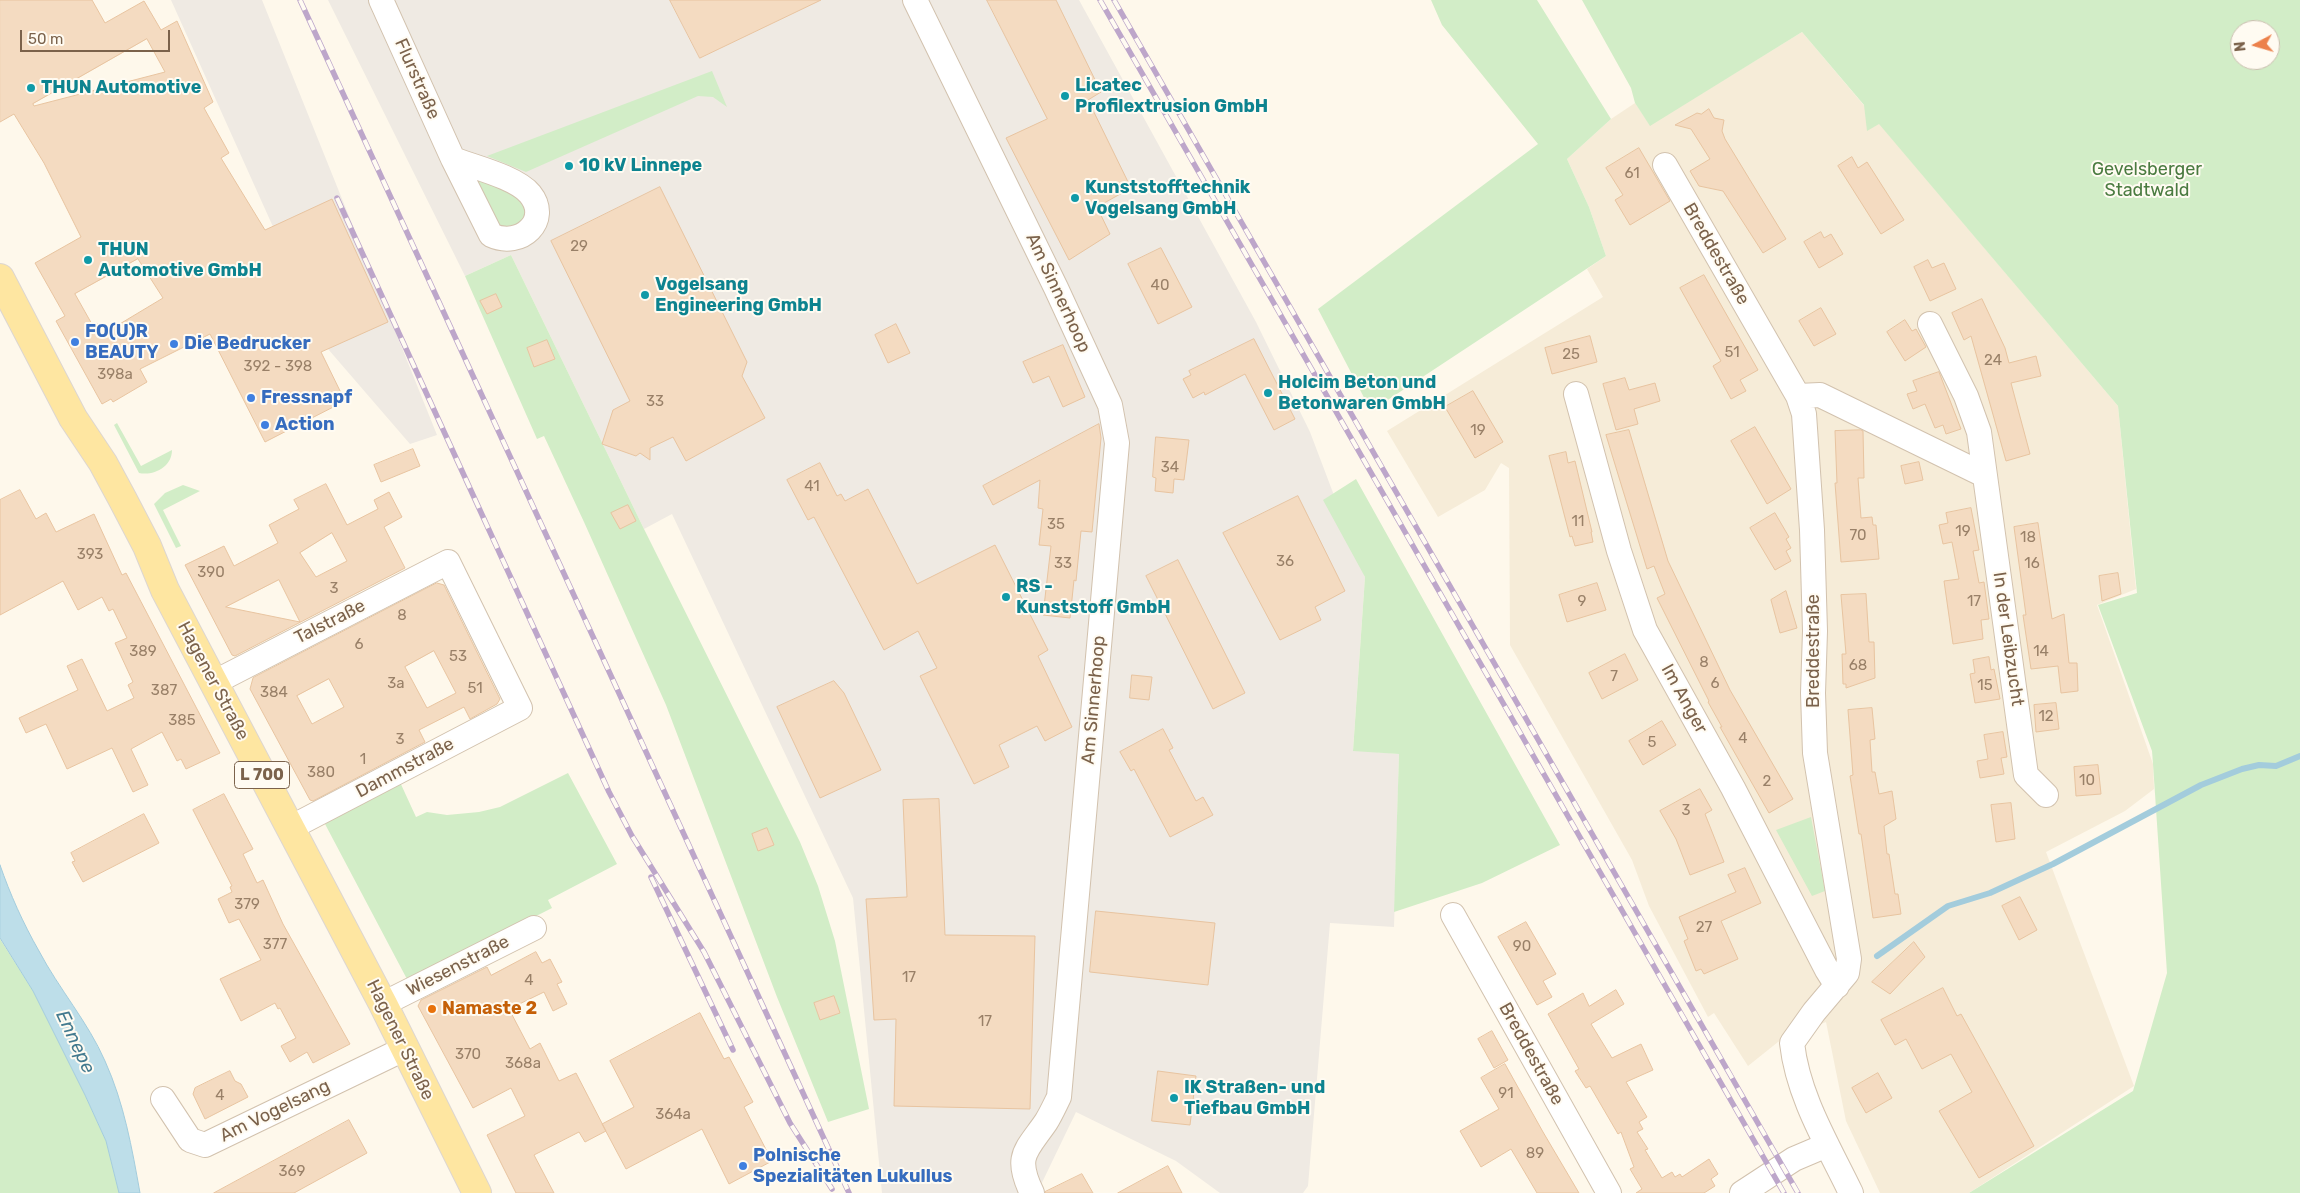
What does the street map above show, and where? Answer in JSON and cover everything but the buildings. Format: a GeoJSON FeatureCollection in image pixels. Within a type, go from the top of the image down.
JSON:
{"type":"FeatureCollection","features":[{"type":"Feature","properties":{"kind":"main road","name":"Hagener Straße"},"geometry":{"type":"LineString","coordinates":[[0,278],[73,418],[103,463],[147,546],[165,590],[383,1004],[477,1193]]}},
{"type":"Feature","properties":{"kind":"street","name":"Flurstraße"},"geometry":{"type":"LineString","coordinates":[[381,0],[453,159]]}},
{"type":"Feature","properties":{"kind":"street","name":"Am Sinnerhoop"},"geometry":{"type":"LineString","coordinates":[[916,0],[1056,288],[1110,405],[1117,443],[1059,1097],[1046,1122],[1028,1144],[1023,1163],[1026,1181],[1032,1193]]}},
{"type":"Feature","properties":{"kind":"street","name":"Breddestraße"},"geometry":{"type":"LineString","coordinates":[[1665,165],[1798,396],[1804,414],[1811,521],[1815,631],[1812,694],[1815,753],[1849,959],[1847,973],[1814,1012],[1792,1043],[1794,1065],[1817,1127],[1851,1193]]}},
{"type":"Feature","properties":{"kind":"street","name":"In der Leibzucht"},"geometry":{"type":"LineString","coordinates":[[1930,324],[1966,396],[1979,432],[2026,775],[2046,795]]}},
{"type":"Feature","properties":{"kind":"street","name":"Im Anger"},"geometry":{"type":"LineString","coordinates":[[1576,394],[1618,551],[1645,630],[1733,788],[1837,986]]}},
{"type":"Feature","properties":{"kind":"street"},"geometry":{"type":"LineString","coordinates":[[1798,396],[1820,395],[1984,475]]}},
{"type":"Feature","properties":{"kind":"street","name":"Talstraße"},"geometry":{"type":"LineString","coordinates":[[213,683],[448,562],[520,708]]}},
{"type":"Feature","properties":{"kind":"street","name":"Dammstraße"},"geometry":{"type":"LineString","coordinates":[[290,828],[520,708]]}},
{"type":"Feature","properties":{"kind":"street","name":"Breddestraße"},"geometry":{"type":"LineString","coordinates":[[1453,915],[1609,1193]]}},
{"type":"Feature","properties":{"kind":"street","name":"Wiesenstraße"},"geometry":{"type":"LineString","coordinates":[[383,1004],[534,928]]}},
{"type":"Feature","properties":{"kind":"street","name":"Am Vogelsang"},"geometry":{"type":"LineString","coordinates":[[163,1099],[190,1140],[205,1145],[404,1049]]}},
{"type":"Feature","properties":{"kind":"street"},"geometry":{"type":"LineString","coordinates":[[1742,1193],[1794,1159],[1827,1145]]}},
{"type":"Feature","properties":{"kind":"shaded area"},"geometry":{"type":"Polygon","coordinates":[[[171,0],[262,0],[437,435],[410,444],[328,349],[171,0]]]}},
{"type":"Feature","properties":{"kind":"shaded area"},"geometry":{"type":"Polygon","coordinates":[[[328,0],[1079,0],[1256,322],[1310,432],[1365,577],[1353,750],[1399,754],[1394,927],[1330,923],[1308,1186],[1303,1193],[1220,1193],[1176,1161],[1076,1112],[1037,1193],[882,1193],[853,898],[672,514],[644,529],[511,255],[465,276],[328,0]]]}},
{"type":"Feature","properties":{"kind":"shaded area"},"geometry":{"type":"Polygon","coordinates":[[[1802,32],[2118,406],[2136,589],[2097,605],[2153,764],[2154,789],[2125,811],[2046,852],[2134,1086],[1969,1193],[1880,1193],[1846,1121],[1826,1022],[1778,1042],[1748,1066],[1714,1013],[1708,1017],[1649,906],[1632,860],[1510,645],[1509,468],[1501,463],[1485,490],[1438,517],[1387,431],[1603,297],[1587,269],[1606,256],[1589,207],[1567,159],[1611,119],[1635,103],[1650,125],[1802,32]]]}},
{"type":"Feature","properties":{"kind":"green space"},"geometry":{"type":"Polygon","coordinates":[[[1431,0],[1537,0],[1611,119],[1567,159],[1589,207],[1606,256],[1371,411],[1318,309],[1538,144],[1442,25],[1431,0]]]}},
{"type":"Feature","properties":{"kind":"green space","name":"Gevelsberger Stadtwald"},"geometry":{"type":"Polygon","coordinates":[[[1582,0],[2300,0],[2300,1193],[1969,1193],[2133,1091],[2167,973],[2152,751],[2098,605],[2137,593],[2118,406],[1879,124],[1867,131],[1864,105],[1802,32],[1650,126],[1635,103],[1631,88],[1582,0]]]}},
{"type":"Feature","properties":{"kind":"green space"},"geometry":{"type":"Polygon","coordinates":[[[712,71],[727,107],[713,97],[698,96],[526,172],[487,156],[712,71]]]}},
{"type":"Feature","properties":{"kind":"green space"},"geometry":{"type":"Polygon","coordinates":[[[460,171],[492,175],[534,214],[501,238],[460,171]]]}},
{"type":"Feature","properties":{"kind":"green space"},"geometry":{"type":"Polygon","coordinates":[[[511,255],[644,529],[800,842],[818,886],[835,941],[869,1109],[828,1122],[777,997],[666,705],[544,436],[537,439],[465,276],[511,255]]]}},
{"type":"Feature","properties":{"kind":"green space"},"geometry":{"type":"Polygon","coordinates":[[[117,423],[141,466],[172,450],[166,466],[156,472],[139,473],[114,425],[117,423]]]}},
{"type":"Feature","properties":{"kind":"green space"},"geometry":{"type":"Polygon","coordinates":[[[1356,479],[1560,845],[1482,883],[1394,912],[1399,754],[1353,751],[1365,577],[1323,500],[1356,479]]]}},
{"type":"Feature","properties":{"kind":"green space"},"geometry":{"type":"Polygon","coordinates":[[[183,485],[200,491],[163,510],[181,546],[176,548],[154,504],[165,493],[183,485]]]}},
{"type":"Feature","properties":{"kind":"green space"},"geometry":{"type":"Polygon","coordinates":[[[568,773],[617,864],[548,900],[552,908],[408,981],[325,824],[399,780],[416,817],[427,812],[447,815],[479,812],[500,807],[568,773]]]}},
{"type":"Feature","properties":{"kind":"green space"},"geometry":{"type":"Polygon","coordinates":[[[1811,817],[1825,891],[1812,896],[1776,830],[1811,817]]]}},
{"type":"Feature","properties":{"kind":"green space"},"geometry":{"type":"Polygon","coordinates":[[[0,939],[33,991],[85,1095],[106,1141],[119,1193],[0,1193],[0,939]]]}},
{"type":"Feature","properties":{"kind":"water","name":"Ennepe"},"geometry":{"type":"Polygon","coordinates":[[[0,865],[17,908],[33,940],[55,979],[90,1033],[112,1077],[122,1109],[140,1193],[119,1193],[106,1141],[85,1095],[33,991],[0,938],[0,865]]]}},
{"type":"Feature","properties":{"kind":"waterway"},"geometry":{"type":"LineString","coordinates":[[1877,956],[1948,906],[1990,893],[2053,864],[2201,785],[2242,769],[2259,765],[2276,766],[2300,756]]}},
{"type":"Feature","properties":{"kind":"railway"},"geometry":{"type":"LineString","coordinates":[[300,0],[849,1193]]}},
{"type":"Feature","properties":{"kind":"railway"},"geometry":{"type":"LineString","coordinates":[[1100,0],[1784,1193]]}},
{"type":"Feature","properties":{"kind":"railway"},"geometry":{"type":"LineString","coordinates":[[1114,0],[1798,1193]]}},
{"type":"Feature","properties":{"kind":"railway"},"geometry":{"type":"LineString","coordinates":[[337,198],[609,792],[632,836],[704,952],[790,1123],[832,1189]]}},
{"type":"Feature","properties":{"kind":"railway"},"geometry":{"type":"LineString","coordinates":[[651,877],[733,1050]]}},
{"type":"Feature","properties":{"kind":"place","name":"THUN Automotive"},"geometry":{"type":"Point","coordinates":[31,88]}},
{"type":"Feature","properties":{"kind":"place","name":"Licatec Profilextrusion GmbH"},"geometry":{"type":"Point","coordinates":[1065,96]}},
{"type":"Feature","properties":{"kind":"place","name":"10 kV Linnepe"},"geometry":{"type":"Point","coordinates":[569,166]}},
{"type":"Feature","properties":{"kind":"place","name":"Kunststofftechnik Vogelsang GmbH"},"geometry":{"type":"Point","coordinates":[1075,198]}},
{"type":"Feature","properties":{"kind":"place","name":"THUN Automotive GmbH"},"geometry":{"type":"Point","coordinates":[88,260]}},
{"type":"Feature","properties":{"kind":"place","name":"Vogelsang Engineering GmbH"},"geometry":{"type":"Point","coordinates":[645,295]}},
{"type":"Feature","properties":{"kind":"place","name":"FO(U)R BEAUTY"},"geometry":{"type":"Point","coordinates":[75,342]}},
{"type":"Feature","properties":{"kind":"place","name":"Die Bedrucker"},"geometry":{"type":"Point","coordinates":[174,344]}},
{"type":"Feature","properties":{"kind":"place","name":"Holcim Beton und Betonwaren GmbH"},"geometry":{"type":"Point","coordinates":[1268,393]}},
{"type":"Feature","properties":{"kind":"place","name":"Fressnapf"},"geometry":{"type":"Point","coordinates":[251,398]}},
{"type":"Feature","properties":{"kind":"place","name":"Action"},"geometry":{"type":"Point","coordinates":[265,425]}},
{"type":"Feature","properties":{"kind":"place","name":"RS - Kunststoff GmbH"},"geometry":{"type":"Point","coordinates":[1006,597]}},
{"type":"Feature","properties":{"kind":"place","name":"Namaste 2"},"geometry":{"type":"Point","coordinates":[432,1009]}},
{"type":"Feature","properties":{"kind":"place","name":"IK Straßen- und Tiefbau GmbH"},"geometry":{"type":"Point","coordinates":[1174,1098]}},
{"type":"Feature","properties":{"kind":"place","name":"Polnische Spezialitäten Lukullus"},"geometry":{"type":"Point","coordinates":[743,1166]}}]}
